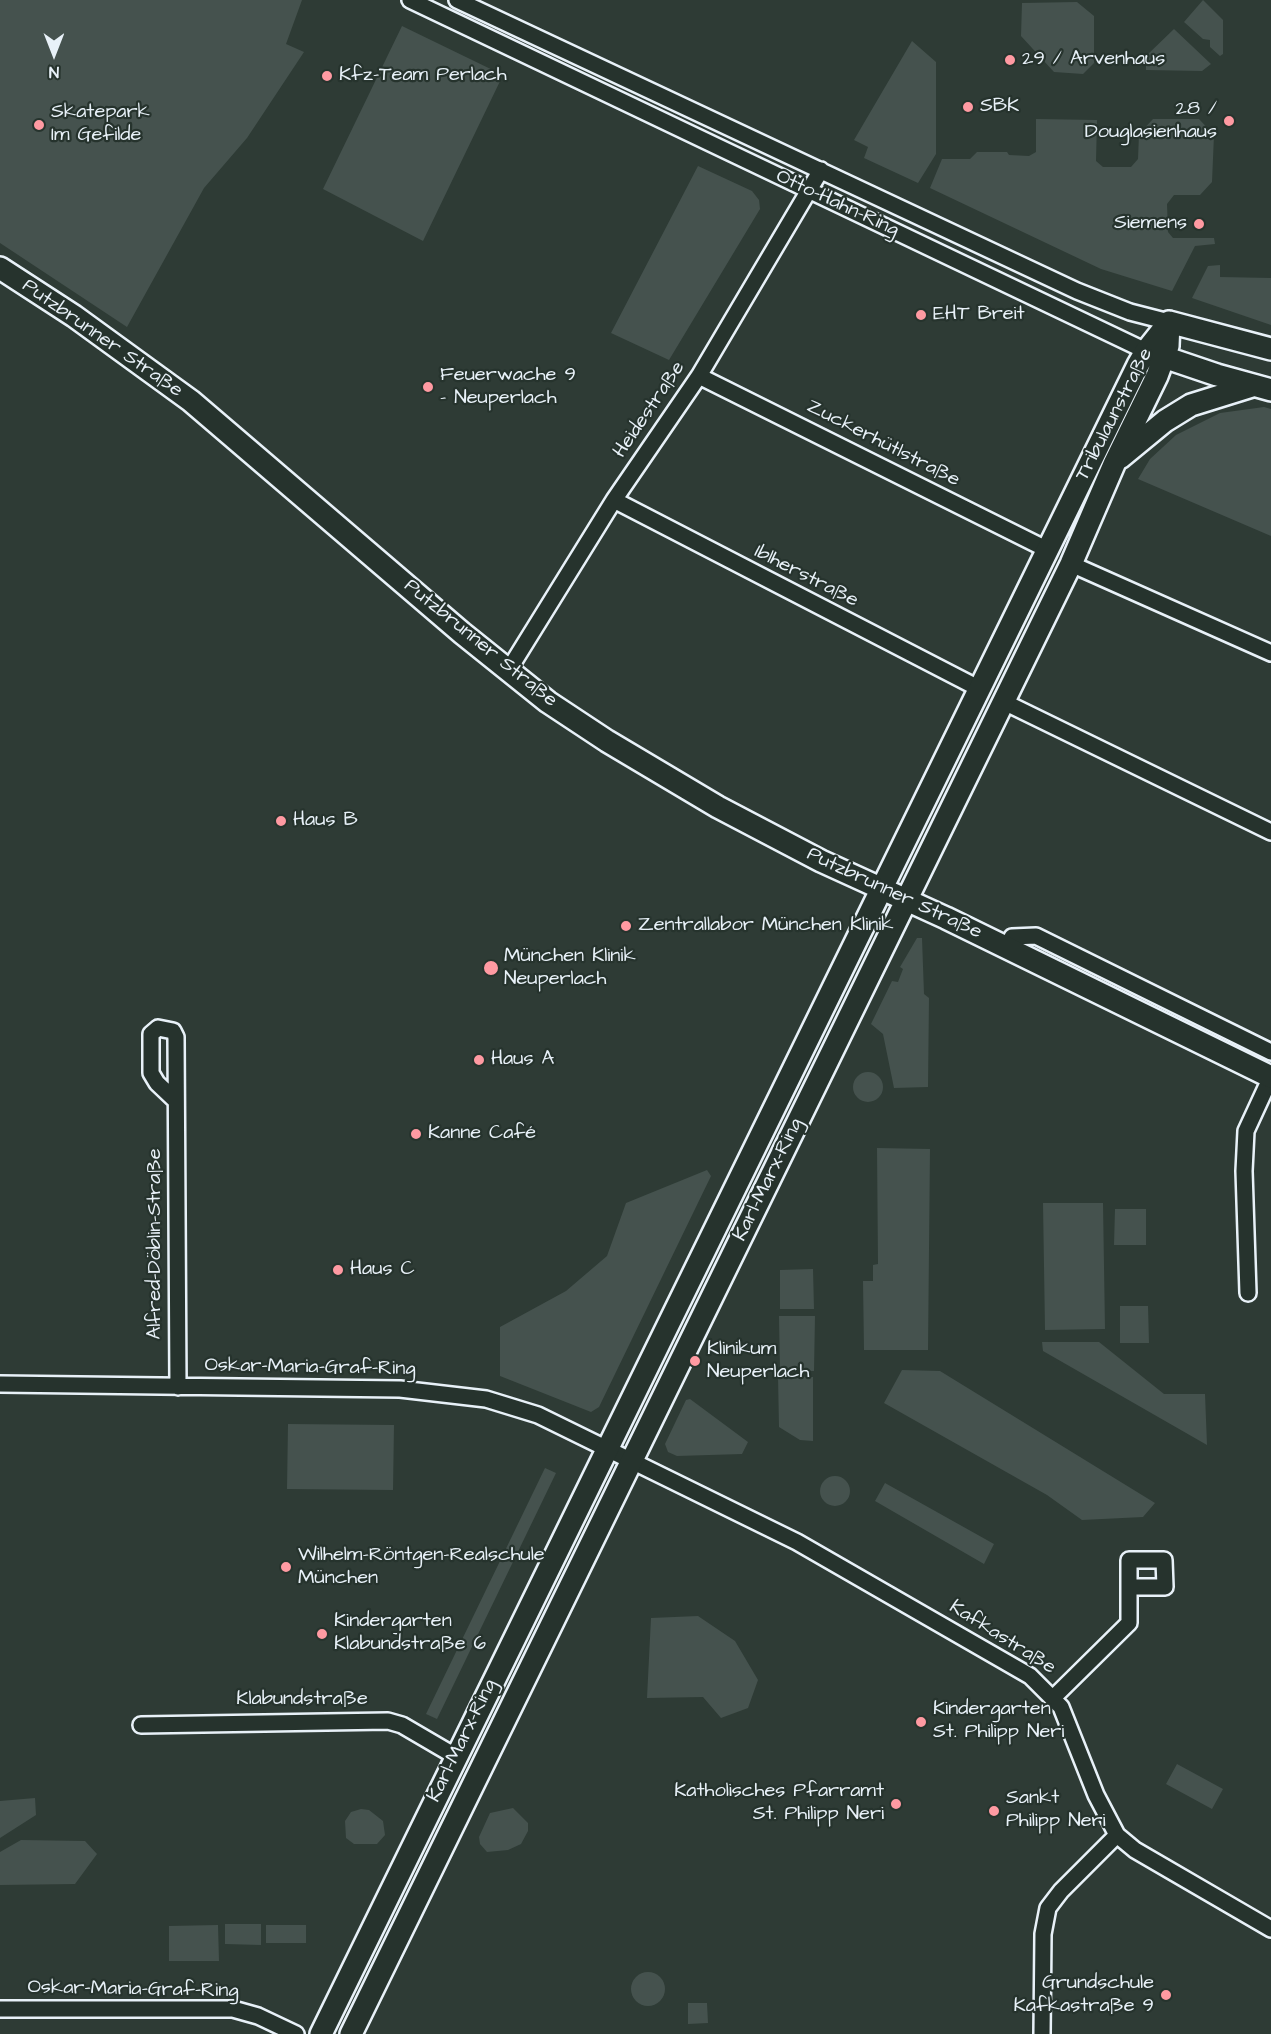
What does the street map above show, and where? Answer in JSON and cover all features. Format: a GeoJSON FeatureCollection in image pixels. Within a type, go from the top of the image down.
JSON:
{"type":"FeatureCollection","features":[{"type":"Feature","properties":{"kind":"main road","name":"Putzbrunner Straße"},"geometry":{"type":"LineString","coordinates":[[0,268],[74,316],[191,401],[508,671],[548,702],[649,768],[821,861],[1007,947],[1271,1077]]}},
{"type":"Feature","properties":{"kind":"main road","name":"Otto-Hahn-Ring"},"geometry":{"type":"LineString","coordinates":[[1169,322],[1271,349]]}},
{"type":"Feature","properties":{"kind":"main road","name":"Tribulaunstraße"},"geometry":{"type":"LineString","coordinates":[[904,899],[1071,564],[1115,462],[1169,322]]}},
{"type":"Feature","properties":{"kind":"main road","name":"Otto-Hahn-Ring"},"geometry":{"type":"LineString","coordinates":[[1155,355],[1261,388]]}},
{"type":"Feature","properties":{"kind":"main road","name":"Tribulaunstraße"},"geometry":{"type":"LineString","coordinates":[[882,889],[1048,550],[1155,355]]}},
{"type":"Feature","properties":{"kind":"main road"},"geometry":{"type":"LineString","coordinates":[[1115,462],[1165,421],[1191,405],[1261,388]]}},
{"type":"Feature","properties":{"kind":"main road","name":"Karl-Marx-Ring"},"geometry":{"type":"LineString","coordinates":[[321,2034],[455,1756],[882,889]]}},
{"type":"Feature","properties":{"kind":"main road","name":"Karl-Marx-Ring"},"geometry":{"type":"LineString","coordinates":[[351,2034],[904,899]]}},
{"type":"Feature","properties":{"kind":"street","name":"Otto-Hahn-Ring"},"geometry":{"type":"LineString","coordinates":[[410,0],[1155,355]]}},
{"type":"Feature","properties":{"kind":"street","name":"Otto-Hahn-Ring"},"geometry":{"type":"LineString","coordinates":[[457,0],[1077,291],[1130,312],[1169,322]]}},
{"type":"Feature","properties":{"kind":"street","name":"Heidestraße"},"geometry":{"type":"LineString","coordinates":[[508,671],[614,500],[699,376],[821,170]]}},
{"type":"Feature","properties":{"kind":"street","name":"Zuckerhütlstraße"},"geometry":{"type":"LineString","coordinates":[[699,376],[1048,550]]}},
{"type":"Feature","properties":{"kind":"street","name":"Iblherstraße"},"geometry":{"type":"LineString","coordinates":[[614,500],[980,689]]}},
{"type":"Feature","properties":{"kind":"street"},"geometry":{"type":"LineString","coordinates":[[1071,564],[1271,653]]}},
{"type":"Feature","properties":{"kind":"street"},"geometry":{"type":"LineString","coordinates":[[1002,701],[1271,832]]}},
{"type":"Feature","properties":{"kind":"street"},"geometry":{"type":"LineString","coordinates":[[1007,947],[1012,937],[1036,936],[1271,1052]]}},
{"type":"Feature","properties":{"kind":"street"},"geometry":{"type":"LineString","coordinates":[[1248,1293],[1244,1171],[1246,1131],[1271,1077]]}},
{"type":"Feature","properties":{"kind":"street","name":"Alfred-Döblin-Straße"},"geometry":{"type":"LineString","coordinates":[[176,1101],[178,1387]]}},
{"type":"Feature","properties":{"kind":"street","name":"Oskar-Maria-Graf-Ring"},"geometry":{"type":"LineString","coordinates":[[0,1384],[400,1389],[486,1399],[538,1415],[608,1449]]}},
{"type":"Feature","properties":{"kind":"street"},"geometry":{"type":"LineString","coordinates":[[608,1449],[632,1461]]}},
{"type":"Feature","properties":{"kind":"street","name":"Kafkastraße"},"geometry":{"type":"LineString","coordinates":[[632,1461],[796,1542],[890,1593],[1030,1676],[1054,1697],[1065,1718],[1105,1816],[1117,1834],[1135,1850],[1271,1929]]}},
{"type":"Feature","properties":{"kind":"street"},"geometry":{"type":"LineString","coordinates":[[1054,1697],[1126,1627],[1130,1620],[1131,1587]]}},
{"type":"Feature","properties":{"kind":"street","name":"Klabundstraße"},"geometry":{"type":"LineString","coordinates":[[141,1725],[388,1721],[402,1725],[455,1756]]}},
{"type":"Feature","properties":{"kind":"street"},"geometry":{"type":"LineString","coordinates":[[1042,2034],[1043,1934],[1048,1908],[1060,1891],[1117,1834]]}},
{"type":"Feature","properties":{"kind":"street","name":"Oskar-Maria-Graf-Ring"},"geometry":{"type":"LineString","coordinates":[[0,2009],[233,2009],[258,2016],[296,2034]]}},
{"type":"Feature","properties":{"kind":"shaded area"},"geometry":{"type":"Polygon","coordinates":[[[0,0],[302,0],[286,44],[304,52],[247,138],[204,188],[127,327],[0,243],[0,0]]]}},
{"type":"Feature","properties":{"kind":"shaded area"},"geometry":{"type":"Polygon","coordinates":[[[1203,0],[1223,20],[1223,54],[1220,56],[1210,47],[1210,40],[1203,39],[1184,22],[1203,0]]]}},
{"type":"Feature","properties":{"kind":"shaded area"},"geometry":{"type":"Polygon","coordinates":[[[1077,2],[1094,16],[1094,63],[1083,74],[1054,72],[1021,36],[1022,3],[1077,2]]]}},
{"type":"Feature","properties":{"kind":"shaded area"},"geometry":{"type":"Polygon","coordinates":[[[402,26],[503,75],[423,241],[323,189],[402,26]]]}},
{"type":"Feature","properties":{"kind":"shaded area"},"geometry":{"type":"Polygon","coordinates":[[[1174,29],[1211,64],[1202,71],[1146,70],[1146,56],[1174,29]]]}},
{"type":"Feature","properties":{"kind":"shaded area"},"geometry":{"type":"Polygon","coordinates":[[[912,41],[936,62],[936,154],[918,183],[864,158],[868,147],[854,140],[912,41]]]}},
{"type":"Feature","properties":{"kind":"shaded area"},"geometry":{"type":"Polygon","coordinates":[[[1036,119],[1097,120],[1096,161],[1103,167],[1131,167],[1138,159],[1139,134],[1153,119],[1199,119],[1214,135],[1212,182],[1200,195],[1174,195],[1167,204],[1168,232],[1173,238],[1214,238],[1215,244],[1195,246],[1172,291],[1101,269],[930,188],[942,159],[970,159],[977,152],[1007,152],[1009,155],[1029,156],[1036,152],[1036,119]]]}},
{"type":"Feature","properties":{"kind":"shaded area"},"geometry":{"type":"Polygon","coordinates":[[[698,166],[752,191],[759,200],[760,209],[669,360],[611,333],[698,166]]]}},
{"type":"Feature","properties":{"kind":"shaded area"},"geometry":{"type":"Polygon","coordinates":[[[1220,265],[1220,277],[1271,278],[1271,325],[1192,298],[1208,266],[1220,265]]]}},
{"type":"Feature","properties":{"kind":"shaded area"},"geometry":{"type":"Polygon","coordinates":[[[1264,407],[1271,409],[1271,536],[1138,479],[1150,459],[1176,435],[1220,413],[1264,407]]]}},
{"type":"Feature","properties":{"kind":"shaded area"},"geometry":{"type":"Polygon","coordinates":[[[917,938],[922,938],[924,994],[929,998],[928,1087],[894,1088],[883,1034],[871,1024],[892,981],[898,982],[903,969],[900,967],[917,938]]]}},
{"type":"Feature","properties":{"kind":"shaded area"},"geometry":{"type":"Polygon","coordinates":[[[868,1072],[879,1076],[883,1087],[879,1098],[868,1102],[857,1098],[853,1087],[857,1076],[868,1072]]]}},
{"type":"Feature","properties":{"kind":"shaded area"},"geometry":{"type":"Polygon","coordinates":[[[877,1148],[930,1149],[928,1350],[864,1350],[863,1281],[873,1281],[873,1265],[878,1264],[877,1148]]]}},
{"type":"Feature","properties":{"kind":"shaded area"},"geometry":{"type":"Polygon","coordinates":[[[707,1170],[711,1176],[599,1407],[591,1412],[500,1376],[500,1327],[566,1291],[607,1256],[626,1203],[707,1170]]]}},
{"type":"Feature","properties":{"kind":"shaded area"},"geometry":{"type":"Polygon","coordinates":[[[1043,1203],[1103,1203],[1105,1329],[1045,1330],[1043,1203]]]}},
{"type":"Feature","properties":{"kind":"shaded area"},"geometry":{"type":"Polygon","coordinates":[[[1115,1209],[1146,1209],[1146,1245],[1114,1245],[1115,1209]]]}},
{"type":"Feature","properties":{"kind":"shaded area"},"geometry":{"type":"Polygon","coordinates":[[[813,1269],[814,1309],[780,1309],[780,1270],[813,1269]]]}},
{"type":"Feature","properties":{"kind":"shaded area"},"geometry":{"type":"Polygon","coordinates":[[[1120,1306],[1148,1306],[1149,1343],[1120,1343],[1120,1306]]]}},
{"type":"Feature","properties":{"kind":"shaded area"},"geometry":{"type":"Polygon","coordinates":[[[779,1316],[815,1316],[814,1371],[780,1371],[779,1316]]]}},
{"type":"Feature","properties":{"kind":"shaded area"},"geometry":{"type":"Polygon","coordinates":[[[1042,1342],[1099,1342],[1164,1394],[1205,1394],[1207,1445],[1043,1351],[1042,1342]]]}},
{"type":"Feature","properties":{"kind":"shaded area"},"geometry":{"type":"Polygon","coordinates":[[[902,1370],[940,1371],[1155,1503],[1143,1517],[1082,1520],[1047,1495],[884,1403],[902,1370]]]}},
{"type":"Feature","properties":{"kind":"shaded area"},"geometry":{"type":"Polygon","coordinates":[[[778,1376],[813,1377],[813,1441],[800,1440],[779,1427],[778,1376]]]}},
{"type":"Feature","properties":{"kind":"shaded area"},"geometry":{"type":"Polygon","coordinates":[[[690,1399],[748,1442],[742,1454],[677,1456],[668,1452],[665,1444],[686,1400],[690,1399]]]}},
{"type":"Feature","properties":{"kind":"shaded area"},"geometry":{"type":"Polygon","coordinates":[[[288,1424],[394,1425],[393,1490],[287,1489],[288,1424]]]}},
{"type":"Feature","properties":{"kind":"shaded area"},"geometry":{"type":"Polygon","coordinates":[[[545,1468],[556,1473],[437,1719],[426,1714],[545,1468]]]}},
{"type":"Feature","properties":{"kind":"shaded area"},"geometry":{"type":"Polygon","coordinates":[[[835,1476],[846,1480],[850,1491],[846,1502],[835,1506],[824,1502],[820,1491],[824,1480],[835,1476]]]}},
{"type":"Feature","properties":{"kind":"shaded area"},"geometry":{"type":"Polygon","coordinates":[[[885,1483],[994,1544],[984,1564],[875,1501],[885,1483]]]}},
{"type":"Feature","properties":{"kind":"shaded area"},"geometry":{"type":"Polygon","coordinates":[[[698,1616],[735,1641],[758,1680],[748,1708],[721,1718],[703,1697],[647,1698],[651,1618],[698,1616]]]}},
{"type":"Feature","properties":{"kind":"shaded area"},"geometry":{"type":"Polygon","coordinates":[[[1177,1764],[1223,1789],[1212,1809],[1166,1784],[1177,1764]]]}},
{"type":"Feature","properties":{"kind":"shaded area"},"geometry":{"type":"Polygon","coordinates":[[[35,1798],[36,1815],[0,1838],[0,1801],[35,1798]]]}},
{"type":"Feature","properties":{"kind":"shaded area"},"geometry":{"type":"Polygon","coordinates":[[[513,1808],[528,1823],[528,1831],[521,1844],[508,1850],[487,1852],[480,1844],[479,1837],[490,1813],[513,1808]]]}},
{"type":"Feature","properties":{"kind":"shaded area"},"geometry":{"type":"Polygon","coordinates":[[[361,1809],[369,1810],[383,1821],[385,1835],[377,1844],[354,1844],[346,1838],[345,1821],[351,1812],[361,1809]]]}},
{"type":"Feature","properties":{"kind":"shaded area"},"geometry":{"type":"Polygon","coordinates":[[[21,1840],[85,1841],[97,1854],[75,1884],[0,1885],[0,1852],[21,1840]]]}},
{"type":"Feature","properties":{"kind":"shaded area"},"geometry":{"type":"Polygon","coordinates":[[[225,1924],[261,1924],[261,1945],[225,1944],[225,1924]]]}},
{"type":"Feature","properties":{"kind":"shaded area"},"geometry":{"type":"Polygon","coordinates":[[[218,1925],[219,1961],[169,1961],[169,1926],[218,1925]]]}},
{"type":"Feature","properties":{"kind":"shaded area"},"geometry":{"type":"Polygon","coordinates":[[[266,1925],[306,1925],[306,1943],[266,1943],[266,1925]]]}},
{"type":"Feature","properties":{"kind":"shaded area"},"geometry":{"type":"Polygon","coordinates":[[[648,1972],[660,1977],[665,1989],[660,2001],[648,2006],[636,2001],[631,1989],[636,1977],[648,1972]]]}},
{"type":"Feature","properties":{"kind":"shaded area"},"geometry":{"type":"Polygon","coordinates":[[[688,2003],[707,2003],[708,2023],[688,2024],[688,2003]]]}},
{"type":"Feature","properties":{"kind":"place","name":"29 / Arvenhaus"},"geometry":{"type":"Point","coordinates":[1010,60]}},
{"type":"Feature","properties":{"kind":"place","name":"Kfz-Team Perlach"},"geometry":{"type":"Point","coordinates":[327,76]}},
{"type":"Feature","properties":{"kind":"place","name":"SBK"},"geometry":{"type":"Point","coordinates":[968,107]}},
{"type":"Feature","properties":{"kind":"place","name":"28 / Douglasienhaus"},"geometry":{"type":"Point","coordinates":[1229,121]}},
{"type":"Feature","properties":{"kind":"place","name":"Skatepark Im Gefilde"},"geometry":{"type":"Point","coordinates":[39,125]}},
{"type":"Feature","properties":{"kind":"place","name":"Siemens"},"geometry":{"type":"Point","coordinates":[1199,224]}},
{"type":"Feature","properties":{"kind":"place","name":"EHT Breit"},"geometry":{"type":"Point","coordinates":[921,315]}},
{"type":"Feature","properties":{"kind":"place","name":"Feuerwache 9 - Neuperlach"},"geometry":{"type":"Point","coordinates":[428,387]}},
{"type":"Feature","properties":{"kind":"place","name":"Haus B"},"geometry":{"type":"Point","coordinates":[281,821]}},
{"type":"Feature","properties":{"kind":"place","name":"Zentrallabor München Klinik"},"geometry":{"type":"Point","coordinates":[626,926]}},
{"type":"Feature","properties":{"kind":"place","name":"München Klinik Neuperlach"},"geometry":{"type":"Point","coordinates":[491,968]}},
{"type":"Feature","properties":{"kind":"place","name":"Haus A"},"geometry":{"type":"Point","coordinates":[479,1060]}},
{"type":"Feature","properties":{"kind":"place","name":"Kanne Café"},"geometry":{"type":"Point","coordinates":[416,1134]}},
{"type":"Feature","properties":{"kind":"place","name":"Haus C"},"geometry":{"type":"Point","coordinates":[338,1270]}},
{"type":"Feature","properties":{"kind":"place","name":"Klinikum Neuperlach"},"geometry":{"type":"Point","coordinates":[695,1361]}},
{"type":"Feature","properties":{"kind":"place","name":"Wilhelm-Röntgen-Realschule München"},"geometry":{"type":"Point","coordinates":[286,1567]}},
{"type":"Feature","properties":{"kind":"place","name":"Kindergarten Klabundstraße 6"},"geometry":{"type":"Point","coordinates":[322,1634]}},
{"type":"Feature","properties":{"kind":"place","name":"Kindergarten St. Philipp Neri"},"geometry":{"type":"Point","coordinates":[921,1722]}},
{"type":"Feature","properties":{"kind":"place","name":"Katholisches Pfarramt St. Philipp Neri"},"geometry":{"type":"Point","coordinates":[896,1804]}},
{"type":"Feature","properties":{"kind":"place","name":"Sankt Philipp Neri"},"geometry":{"type":"Point","coordinates":[994,1811]}},
{"type":"Feature","properties":{"kind":"place","name":"Grundschule Kafkastraße 9"},"geometry":{"type":"Point","coordinates":[1166,1995]}}]}
